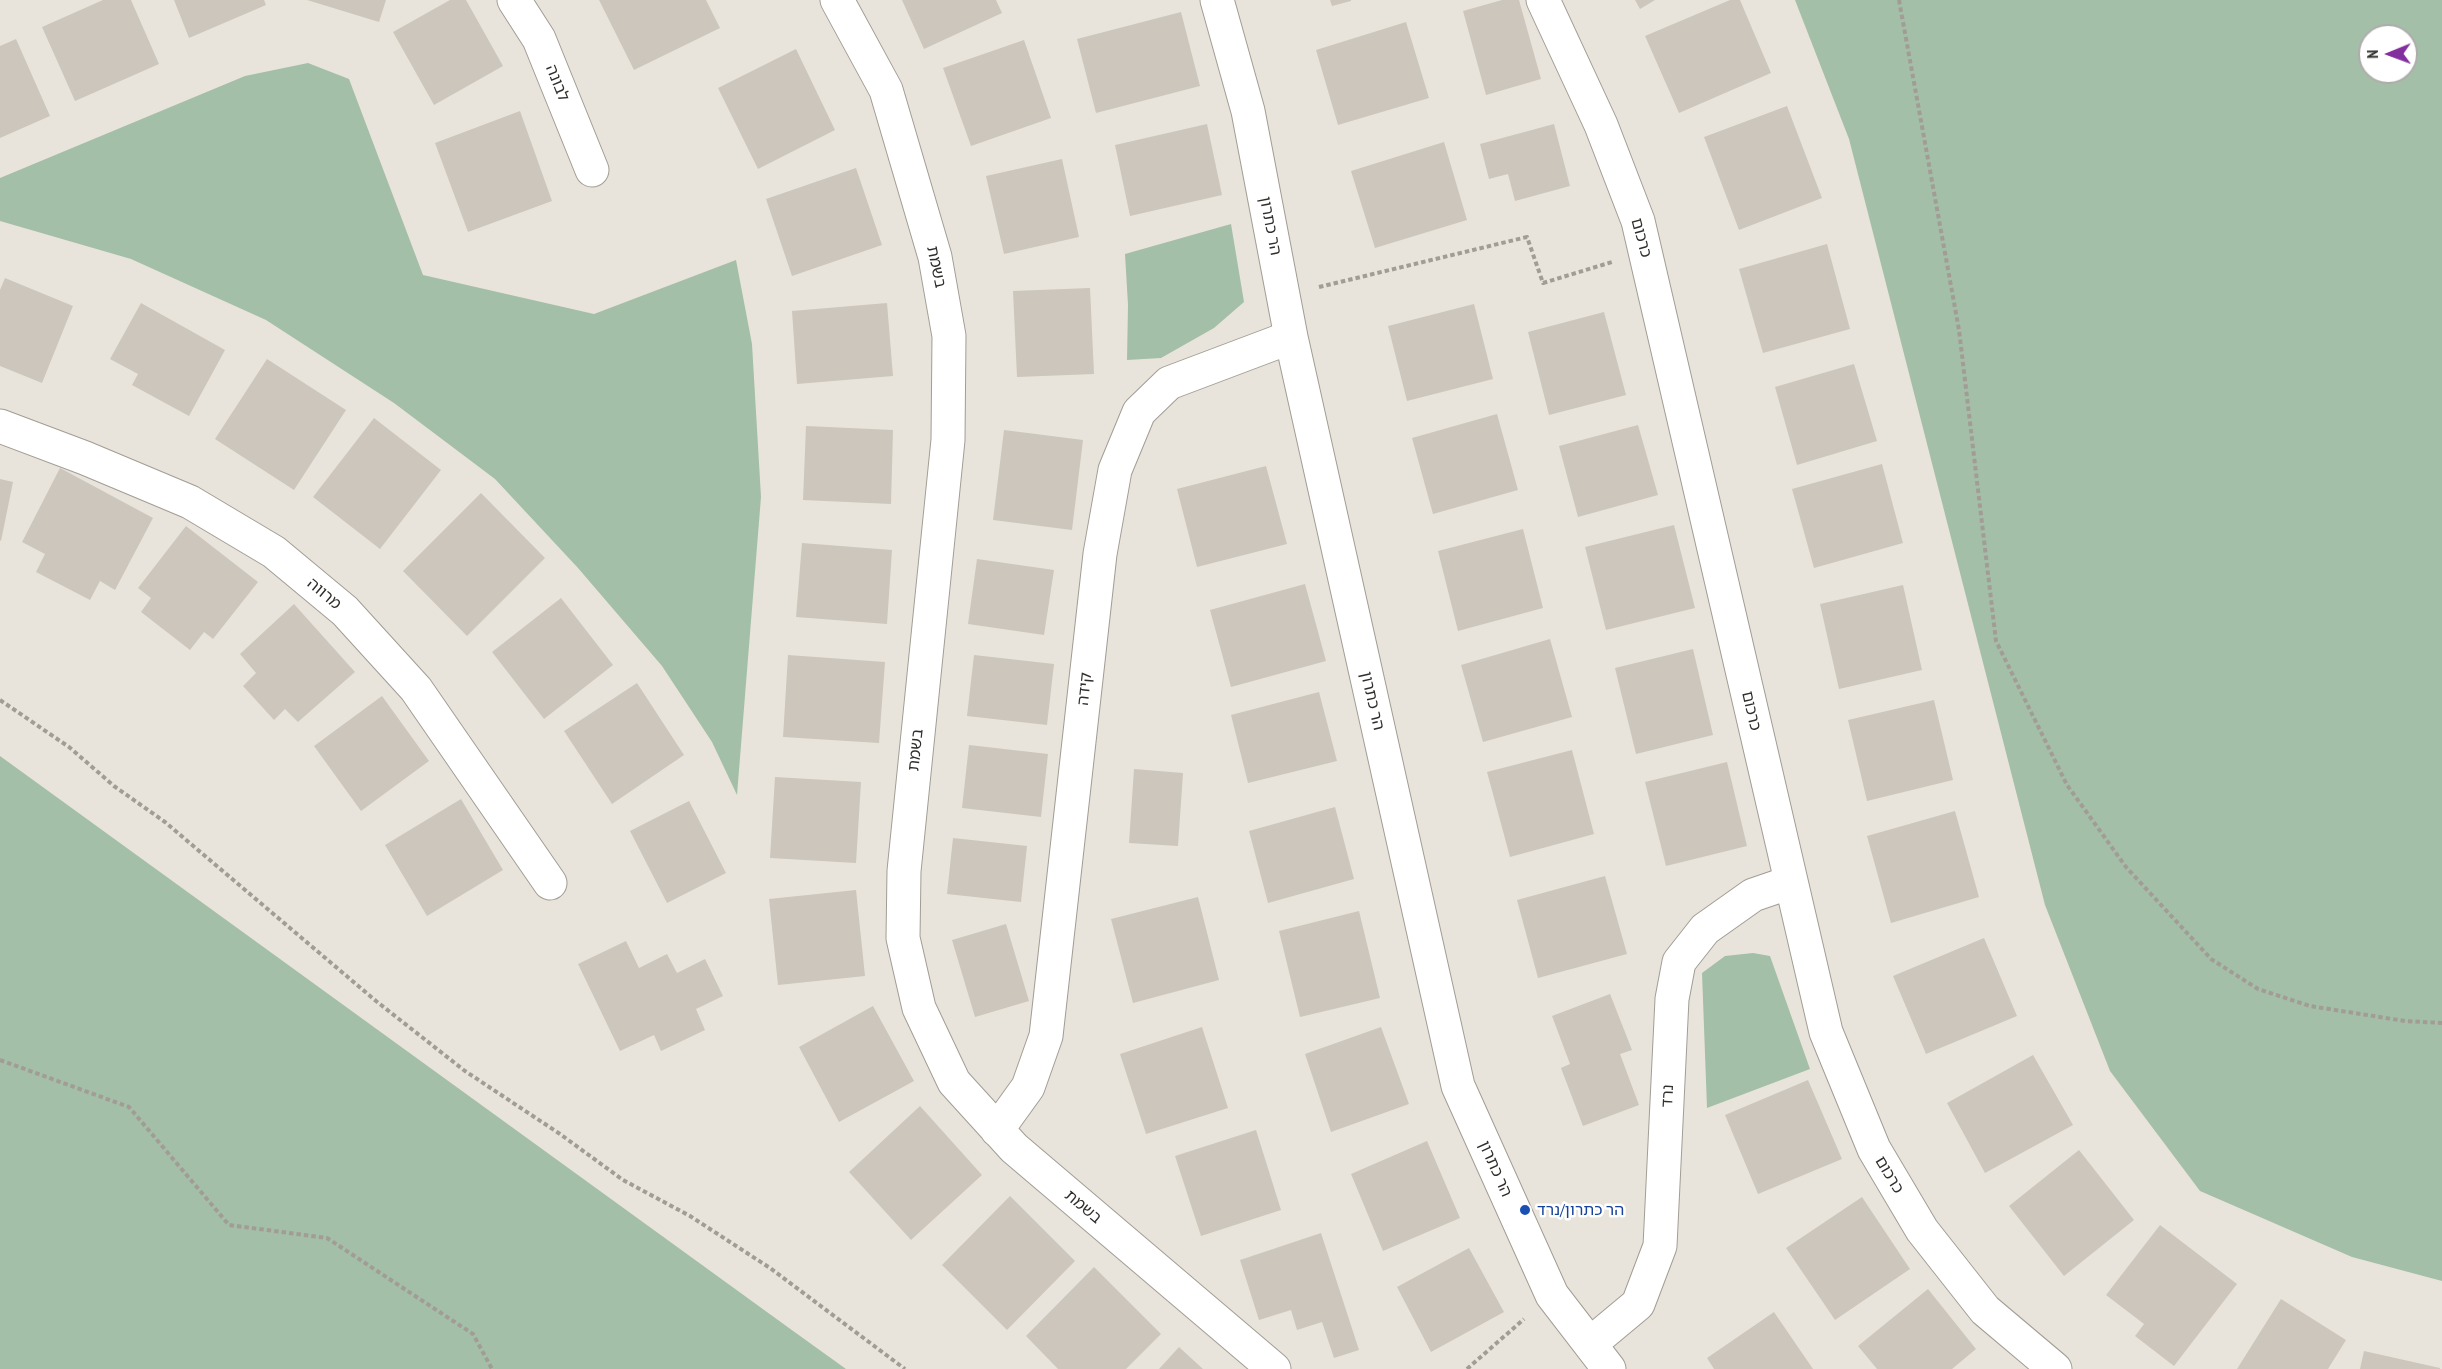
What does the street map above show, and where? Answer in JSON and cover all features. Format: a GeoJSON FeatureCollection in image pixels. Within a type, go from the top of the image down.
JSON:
{"type":"FeatureCollection","features":[{"type":"Feature","properties":{"kind":"street","name":"לבונה"},"geometry":{"type":"LineString","coordinates":[[514,0],[539,39],[592,170]]}},
{"type":"Feature","properties":{"kind":"street","name":"בשמת"},"geometry":{"type":"LineString","coordinates":[[837,0],[886,90],[935,257],[949,336],[948,440],[904,871],[903,938],[919,1008],[954,1082],[1014,1148],[1274,1369]]}},
{"type":"Feature","properties":{"kind":"street","name":"הר כתרון"},"geometry":{"type":"LineString","coordinates":[[1217,0],[1248,111],[1291,337],[1458,1086],[1552,1295],[1600,1357]]}},
{"type":"Feature","properties":{"kind":"street","name":"כרכום"},"geometry":{"type":"LineString","coordinates":[[1544,0],[1601,124],[1638,221],[1826,1032],[1874,1149],[1922,1230],[1985,1310],[2055,1369]]}},
{"type":"Feature","properties":{"kind":"street","name":"קידה"},"geometry":{"type":"LineString","coordinates":[[997,1130],[1028,1087],[1046,1036],[1100,554],[1115,470],[1139,412],[1169,383],[1291,337]]}},
{"type":"Feature","properties":{"kind":"street","name":"מרווה"},"geometry":{"type":"LineString","coordinates":[[0,426],[85,458],[190,502],[274,552],[345,611],[416,689],[550,883]]}},
{"type":"Feature","properties":{"kind":"street","name":"נרד"},"geometry":{"type":"LineString","coordinates":[[1600,1357],[1638,1304],[1660,1246],[1672,999],[1679,962],[1706,929],[1753,895],[1791,882]]}},
{"type":"Feature","properties":{"kind":"path"},"geometry":{"type":"LineString","coordinates":[[1899,0],[1959,330],[1996,641],[2067,785],[2126,867],[2211,959],[2258,989],[2310,1006],[2405,1021],[2442,1023]]}},
{"type":"Feature","properties":{"kind":"path"},"geometry":{"type":"LineString","coordinates":[[1283,295],[1527,237],[1543,283],[1646,252]]}},
{"type":"Feature","properties":{"kind":"path"},"geometry":{"type":"LineString","coordinates":[[0,700],[69,747],[114,786],[165,822],[376,1001],[465,1071],[560,1134],[622,1180],[690,1216],[770,1268],[905,1369]]}},
{"type":"Feature","properties":{"kind":"path"},"geometry":{"type":"LineString","coordinates":[[0,1060],[129,1107],[229,1225],[327,1238],[472,1334],[492,1369]]}},
{"type":"Feature","properties":{"kind":"path"},"geometry":{"type":"LineString","coordinates":[[1467,1369],[1552,1295]]}},
{"type":"Feature","properties":{"kind":"green space"},"geometry":{"type":"Polygon","coordinates":[[[1795,0],[2442,0],[2442,1281],[2352,1257],[2200,1191],[2110,1071],[2045,905],[1849,139],[1795,0]]]}},
{"type":"Feature","properties":{"kind":"green space"},"geometry":{"type":"Polygon","coordinates":[[[308,63],[349,79],[423,275],[594,314],[736,260],[752,344],[761,497],[737,795],[712,742],[662,666],[578,568],[495,479],[394,403],[266,320],[131,259],[0,221],[0,178],[245,76],[308,63]]]}},
{"type":"Feature","properties":{"kind":"green space"},"geometry":{"type":"Polygon","coordinates":[[[1231,224],[1244,302],[1214,328],[1161,358],[1127,360],[1128,305],[1125,254],[1231,224]]]}},
{"type":"Feature","properties":{"kind":"green space"},"geometry":{"type":"Polygon","coordinates":[[[0,756],[789,1328],[846,1369],[0,1369],[0,756]]]}},
{"type":"Feature","properties":{"kind":"green space"},"geometry":{"type":"Polygon","coordinates":[[[1753,953],[1770,956],[1810,1069],[1707,1108],[1702,973],[1725,956],[1753,953]]]}},
{"type":"Feature","properties":{"kind":"building"},"geometry":{"type":"Polygon","coordinates":[[[103,0],[131,0],[159,64],[75,101],[42,27],[103,0]]]}},
{"type":"Feature","properties":{"kind":"building"},"geometry":{"type":"Polygon","coordinates":[[[174,0],[264,0],[266,5],[189,38],[174,0]]]}},
{"type":"Feature","properties":{"kind":"building"},"geometry":{"type":"Polygon","coordinates":[[[307,0],[386,0],[379,22],[307,0]]]}},
{"type":"Feature","properties":{"kind":"building"},"geometry":{"type":"Polygon","coordinates":[[[450,0],[466,0],[503,66],[434,105],[393,32],[450,0]]]}},
{"type":"Feature","properties":{"kind":"building"},"geometry":{"type":"Polygon","coordinates":[[[599,0],[706,0],[720,28],[634,70],[599,0]]]}},
{"type":"Feature","properties":{"kind":"building"},"geometry":{"type":"Polygon","coordinates":[[[902,0],[996,0],[1002,13],[924,49],[902,0]]]}},
{"type":"Feature","properties":{"kind":"building"},"geometry":{"type":"Polygon","coordinates":[[[1330,0],[1351,0],[1351,1],[1332,6],[1330,0]]]}},
{"type":"Feature","properties":{"kind":"building"},"geometry":{"type":"Polygon","coordinates":[[[1502,0],[1519,0],[1541,79],[1486,95],[1463,11],[1502,0]]]}},
{"type":"Feature","properties":{"kind":"building"},"geometry":{"type":"Polygon","coordinates":[[[1635,0],[1655,0],[1640,9],[1635,0]]]}},
{"type":"Feature","properties":{"kind":"building"},"geometry":{"type":"Polygon","coordinates":[[[1730,0],[1740,0],[1771,73],[1679,113],[1645,36],[1730,0]]]}},
{"type":"Feature","properties":{"kind":"building"},"geometry":{"type":"Polygon","coordinates":[[[1181,12],[1200,86],[1096,113],[1077,39],[1181,12]]]}},
{"type":"Feature","properties":{"kind":"building"},"geometry":{"type":"Polygon","coordinates":[[[1406,22],[1429,98],[1338,125],[1316,50],[1406,22]]]}},
{"type":"Feature","properties":{"kind":"building"},"geometry":{"type":"Polygon","coordinates":[[[16,39],[50,116],[0,138],[0,46],[16,39]]]}},
{"type":"Feature","properties":{"kind":"building"},"geometry":{"type":"Polygon","coordinates":[[[1024,40],[1051,118],[971,146],[943,68],[1024,40]]]}},
{"type":"Feature","properties":{"kind":"building"},"geometry":{"type":"Polygon","coordinates":[[[796,49],[835,130],[758,169],[718,88],[796,49]]]}},
{"type":"Feature","properties":{"kind":"building"},"geometry":{"type":"Polygon","coordinates":[[[1787,106],[1822,198],[1739,230],[1704,137],[1787,106]]]}},
{"type":"Feature","properties":{"kind":"building"},"geometry":{"type":"Polygon","coordinates":[[[520,111],[552,201],[468,232],[435,143],[520,111]]]}},
{"type":"Feature","properties":{"kind":"building"},"geometry":{"type":"Polygon","coordinates":[[[1207,124],[1222,195],[1130,216],[1115,145],[1207,124]]]}},
{"type":"Feature","properties":{"kind":"building"},"geometry":{"type":"Polygon","coordinates":[[[1554,124],[1570,186],[1515,201],[1508,174],[1489,179],[1480,144],[1554,124]]]}},
{"type":"Feature","properties":{"kind":"building"},"geometry":{"type":"Polygon","coordinates":[[[1444,142],[1467,220],[1375,248],[1351,171],[1444,142]]]}},
{"type":"Feature","properties":{"kind":"building"},"geometry":{"type":"Polygon","coordinates":[[[1062,159],[1079,237],[1004,254],[986,176],[1062,159]]]}},
{"type":"Feature","properties":{"kind":"building"},"geometry":{"type":"Polygon","coordinates":[[[856,168],[882,245],[792,276],[766,199],[856,168]]]}},
{"type":"Feature","properties":{"kind":"building"},"geometry":{"type":"Polygon","coordinates":[[[1827,244],[1850,329],[1763,353],[1739,269],[1827,244]]]}},
{"type":"Feature","properties":{"kind":"building"},"geometry":{"type":"Polygon","coordinates":[[[5,278],[73,306],[42,383],[0,366],[0,290],[5,278]]]}},
{"type":"Feature","properties":{"kind":"building"},"geometry":{"type":"Polygon","coordinates":[[[1090,288],[1094,374],[1017,377],[1013,291],[1090,288]]]}},
{"type":"Feature","properties":{"kind":"building"},"geometry":{"type":"Polygon","coordinates":[[[141,303],[225,350],[189,416],[132,385],[138,374],[110,359],[141,303]]]}},
{"type":"Feature","properties":{"kind":"building"},"geometry":{"type":"Polygon","coordinates":[[[887,303],[893,376],[797,384],[792,311],[887,303]]]}},
{"type":"Feature","properties":{"kind":"building"},"geometry":{"type":"Polygon","coordinates":[[[1474,304],[1493,379],[1407,401],[1388,326],[1474,304]]]}},
{"type":"Feature","properties":{"kind":"building"},"geometry":{"type":"Polygon","coordinates":[[[1604,312],[1626,395],[1549,415],[1528,332],[1604,312]]]}},
{"type":"Feature","properties":{"kind":"building"},"geometry":{"type":"Polygon","coordinates":[[[267,359],[346,410],[294,490],[215,439],[267,359]]]}},
{"type":"Feature","properties":{"kind":"building"},"geometry":{"type":"Polygon","coordinates":[[[1854,364],[1877,441],[1797,465],[1775,387],[1854,364]]]}},
{"type":"Feature","properties":{"kind":"building"},"geometry":{"type":"Polygon","coordinates":[[[1497,414],[1518,490],[1433,514],[1412,438],[1497,414]]]}},
{"type":"Feature","properties":{"kind":"building"},"geometry":{"type":"Polygon","coordinates":[[[374,418],[441,470],[380,549],[313,497],[374,418]]]}},
{"type":"Feature","properties":{"kind":"building"},"geometry":{"type":"Polygon","coordinates":[[[1638,425],[1658,495],[1578,517],[1559,446],[1638,425]]]}},
{"type":"Feature","properties":{"kind":"building"},"geometry":{"type":"Polygon","coordinates":[[[806,426],[893,430],[891,504],[803,500],[806,426]]]}},
{"type":"Feature","properties":{"kind":"building"},"geometry":{"type":"Polygon","coordinates":[[[1004,430],[1083,440],[1072,530],[993,520],[1004,430]]]}},
{"type":"Feature","properties":{"kind":"building"},"geometry":{"type":"Polygon","coordinates":[[[1882,464],[1903,543],[1814,568],[1792,489],[1882,464]]]}},
{"type":"Feature","properties":{"kind":"building"},"geometry":{"type":"Polygon","coordinates":[[[1266,466],[1287,544],[1197,567],[1177,489],[1266,466]]]}},
{"type":"Feature","properties":{"kind":"building"},"geometry":{"type":"Polygon","coordinates":[[[60,468],[153,518],[115,590],[100,581],[90,600],[36,572],[45,554],[22,542],[60,468]]]}},
{"type":"Feature","properties":{"kind":"building"},"geometry":{"type":"Polygon","coordinates":[[[0,479],[13,482],[1,541],[0,540],[0,479]]]}},
{"type":"Feature","properties":{"kind":"building"},"geometry":{"type":"Polygon","coordinates":[[[481,493],[545,558],[467,636],[403,571],[481,493]]]}},
{"type":"Feature","properties":{"kind":"building"},"geometry":{"type":"Polygon","coordinates":[[[1674,525],[1695,608],[1606,630],[1585,547],[1674,525]]]}},
{"type":"Feature","properties":{"kind":"building"},"geometry":{"type":"Polygon","coordinates":[[[186,526],[258,582],[213,639],[204,632],[190,650],[141,612],[151,598],[138,588],[186,526]]]}},
{"type":"Feature","properties":{"kind":"building"},"geometry":{"type":"Polygon","coordinates":[[[1523,529],[1543,608],[1458,631],[1438,551],[1523,529]]]}},
{"type":"Feature","properties":{"kind":"building"},"geometry":{"type":"Polygon","coordinates":[[[802,543],[892,550],[887,624],[796,617],[802,543]]]}},
{"type":"Feature","properties":{"kind":"building"},"geometry":{"type":"Polygon","coordinates":[[[977,559],[1054,570],[1044,635],[968,624],[977,559]]]}},
{"type":"Feature","properties":{"kind":"building"},"geometry":{"type":"Polygon","coordinates":[[[1305,584],[1326,661],[1231,687],[1210,610],[1305,584]]]}},
{"type":"Feature","properties":{"kind":"building"},"geometry":{"type":"Polygon","coordinates":[[[1903,585],[1922,670],[1839,689],[1820,604],[1903,585]]]}},
{"type":"Feature","properties":{"kind":"building"},"geometry":{"type":"Polygon","coordinates":[[[561,598],[613,665],[544,719],[492,652],[561,598]]]}},
{"type":"Feature","properties":{"kind":"building"},"geometry":{"type":"Polygon","coordinates":[[[294,604],[355,672],[298,722],[285,709],[274,720],[243,686],[256,673],[240,654],[294,604]]]}},
{"type":"Feature","properties":{"kind":"building"},"geometry":{"type":"Polygon","coordinates":[[[1550,639],[1572,717],[1483,742],[1461,665],[1550,639]]]}},
{"type":"Feature","properties":{"kind":"building"},"geometry":{"type":"Polygon","coordinates":[[[1693,649],[1713,735],[1636,754],[1615,668],[1693,649]]]}},
{"type":"Feature","properties":{"kind":"building"},"geometry":{"type":"Polygon","coordinates":[[[788,655],[885,662],[879,743],[783,737],[788,655]]]}},
{"type":"Feature","properties":{"kind":"building"},"geometry":{"type":"Polygon","coordinates":[[[974,655],[1054,664],[1047,725],[967,716],[974,655]]]}},
{"type":"Feature","properties":{"kind":"building"},"geometry":{"type":"Polygon","coordinates":[[[637,683],[684,755],[612,804],[564,731],[637,683]]]}},
{"type":"Feature","properties":{"kind":"building"},"geometry":{"type":"Polygon","coordinates":[[[1319,692],[1337,761],[1248,783],[1231,715],[1319,692]]]}},
{"type":"Feature","properties":{"kind":"building"},"geometry":{"type":"Polygon","coordinates":[[[382,696],[429,761],[361,811],[314,746],[382,696]]]}},
{"type":"Feature","properties":{"kind":"building"},"geometry":{"type":"Polygon","coordinates":[[[1934,700],[1953,780],[1867,801],[1848,720],[1934,700]]]}},
{"type":"Feature","properties":{"kind":"building"},"geometry":{"type":"Polygon","coordinates":[[[969,745],[1048,754],[1041,817],[962,808],[969,745]]]}},
{"type":"Feature","properties":{"kind":"building"},"geometry":{"type":"Polygon","coordinates":[[[1572,750],[1594,834],[1510,857],[1487,772],[1572,750]]]}},
{"type":"Feature","properties":{"kind":"building"},"geometry":{"type":"Polygon","coordinates":[[[1727,762],[1747,846],[1666,866],[1645,782],[1727,762]]]}},
{"type":"Feature","properties":{"kind":"building"},"geometry":{"type":"Polygon","coordinates":[[[1134,769],[1183,773],[1178,846],[1129,843],[1134,769]]]}},
{"type":"Feature","properties":{"kind":"building"},"geometry":{"type":"Polygon","coordinates":[[[775,777],[861,782],[856,863],[770,858],[775,777]]]}},
{"type":"Feature","properties":{"kind":"building"},"geometry":{"type":"Polygon","coordinates":[[[461,799],[503,870],[427,916],[385,845],[461,799]]]}},
{"type":"Feature","properties":{"kind":"building"},"geometry":{"type":"Polygon","coordinates":[[[689,801],[726,873],[667,903],[630,831],[689,801]]]}},
{"type":"Feature","properties":{"kind":"building"},"geometry":{"type":"Polygon","coordinates":[[[1335,807],[1354,879],[1268,903],[1249,831],[1335,807]]]}},
{"type":"Feature","properties":{"kind":"building"},"geometry":{"type":"Polygon","coordinates":[[[1955,811],[1979,897],[1891,923],[1867,836],[1955,811]]]}},
{"type":"Feature","properties":{"kind":"building"},"geometry":{"type":"Polygon","coordinates":[[[953,838],[1027,846],[1021,902],[947,894],[953,838]]]}},
{"type":"Feature","properties":{"kind":"building"},"geometry":{"type":"Polygon","coordinates":[[[1605,876],[1627,954],[1538,978],[1517,900],[1605,876]]]}},
{"type":"Feature","properties":{"kind":"building"},"geometry":{"type":"Polygon","coordinates":[[[856,890],[865,976],[778,985],[769,899],[856,890]]]}},
{"type":"Feature","properties":{"kind":"building"},"geometry":{"type":"Polygon","coordinates":[[[1198,897],[1219,980],[1133,1003],[1111,919],[1198,897]]]}},
{"type":"Feature","properties":{"kind":"building"},"geometry":{"type":"Polygon","coordinates":[[[1359,911],[1380,998],[1300,1017],[1279,931],[1359,911]]]}},
{"type":"Feature","properties":{"kind":"building"},"geometry":{"type":"Polygon","coordinates":[[[1006,924],[1029,1001],[975,1017],[952,940],[1006,924]]]}},
{"type":"Feature","properties":{"kind":"building"},"geometry":{"type":"Polygon","coordinates":[[[1984,938],[2017,1016],[1926,1054],[1893,976],[1984,938]]]}},
{"type":"Feature","properties":{"kind":"building"},"geometry":{"type":"Polygon","coordinates":[[[626,941],[639,968],[667,954],[677,973],[705,959],[723,996],[696,1009],[705,1030],[661,1051],[654,1035],[620,1051],[578,964],[626,941]]]}},
{"type":"Feature","properties":{"kind":"building"},"geometry":{"type":"Polygon","coordinates":[[[1610,994],[1632,1050],[1620,1054],[1639,1105],[1583,1126],[1561,1068],[1570,1064],[1552,1016],[1610,994]]]}},
{"type":"Feature","properties":{"kind":"building"},"geometry":{"type":"Polygon","coordinates":[[[873,1006],[914,1081],[839,1122],[799,1047],[873,1006]]]}},
{"type":"Feature","properties":{"kind":"building"},"geometry":{"type":"Polygon","coordinates":[[[1202,1027],[1228,1108],[1146,1134],[1120,1054],[1202,1027]]]}},
{"type":"Feature","properties":{"kind":"building"},"geometry":{"type":"Polygon","coordinates":[[[1381,1027],[1409,1104],[1331,1132],[1305,1054],[1381,1027]]]}},
{"type":"Feature","properties":{"kind":"building"},"geometry":{"type":"Polygon","coordinates":[[[2033,1055],[2073,1125],[1985,1173],[1947,1103],[2033,1055]]]}},
{"type":"Feature","properties":{"kind":"building"},"geometry":{"type":"Polygon","coordinates":[[[1808,1080],[1842,1159],[1758,1194],[1725,1115],[1808,1080]]]}},
{"type":"Feature","properties":{"kind":"building"},"geometry":{"type":"Polygon","coordinates":[[[920,1106],[982,1175],[911,1240],[849,1172],[920,1106]]]}},
{"type":"Feature","properties":{"kind":"building"},"geometry":{"type":"Polygon","coordinates":[[[1256,1130],[1281,1210],[1201,1236],[1175,1156],[1256,1130]]]}},
{"type":"Feature","properties":{"kind":"building"},"geometry":{"type":"Polygon","coordinates":[[[1427,1141],[1460,1218],[1383,1251],[1351,1174],[1427,1141]]]}},
{"type":"Feature","properties":{"kind":"building"},"geometry":{"type":"Polygon","coordinates":[[[2079,1150],[2134,1220],[2064,1276],[2009,1206],[2079,1150]]]}},
{"type":"Feature","properties":{"kind":"building"},"geometry":{"type":"Polygon","coordinates":[[[1010,1196],[1075,1261],[1007,1330],[942,1265],[1010,1196]]]}},
{"type":"Feature","properties":{"kind":"building"},"geometry":{"type":"Polygon","coordinates":[[[1862,1197],[1910,1269],[1835,1320],[1786,1248],[1862,1197]]]}},
{"type":"Feature","properties":{"kind":"building"},"geometry":{"type":"Polygon","coordinates":[[[2160,1225],[2237,1284],[2174,1366],[2135,1336],[2144,1324],[2106,1295],[2160,1225]]]}},
{"type":"Feature","properties":{"kind":"building"},"geometry":{"type":"Polygon","coordinates":[[[1321,1233],[1359,1350],[1334,1358],[1322,1322],[1297,1330],[1291,1310],[1259,1320],[1240,1260],[1321,1233]]]}},
{"type":"Feature","properties":{"kind":"building"},"geometry":{"type":"Polygon","coordinates":[[[1469,1248],[1504,1312],[1431,1352],[1397,1287],[1469,1248]]]}},
{"type":"Feature","properties":{"kind":"building"},"geometry":{"type":"Polygon","coordinates":[[[1094,1267],[1161,1334],[1126,1369],[1058,1369],[1026,1336],[1094,1267]]]}},
{"type":"Feature","properties":{"kind":"building"},"geometry":{"type":"Polygon","coordinates":[[[1928,1289],[1976,1349],[1952,1369],[1877,1369],[1858,1346],[1928,1289]]]}},
{"type":"Feature","properties":{"kind":"building"},"geometry":{"type":"Polygon","coordinates":[[[2281,1299],[2346,1340],[2328,1369],[2237,1369],[2281,1299]]]}},
{"type":"Feature","properties":{"kind":"building"},"geometry":{"type":"Polygon","coordinates":[[[1774,1312],[1813,1369],[1714,1369],[1707,1358],[1774,1312]]]}},
{"type":"Feature","properties":{"kind":"building"},"geometry":{"type":"Polygon","coordinates":[[[1179,1347],[1203,1369],[1159,1369],[1179,1347]]]}},
{"type":"Feature","properties":{"kind":"building"},"geometry":{"type":"Polygon","coordinates":[[[2364,1351],[2440,1368],[2440,1369],[2360,1369],[2364,1351]]]}},
{"type":"Feature","properties":{"kind":"place","name":"הר כתרון/נרד"},"geometry":{"type":"Point","coordinates":[1525,1210]}}]}
